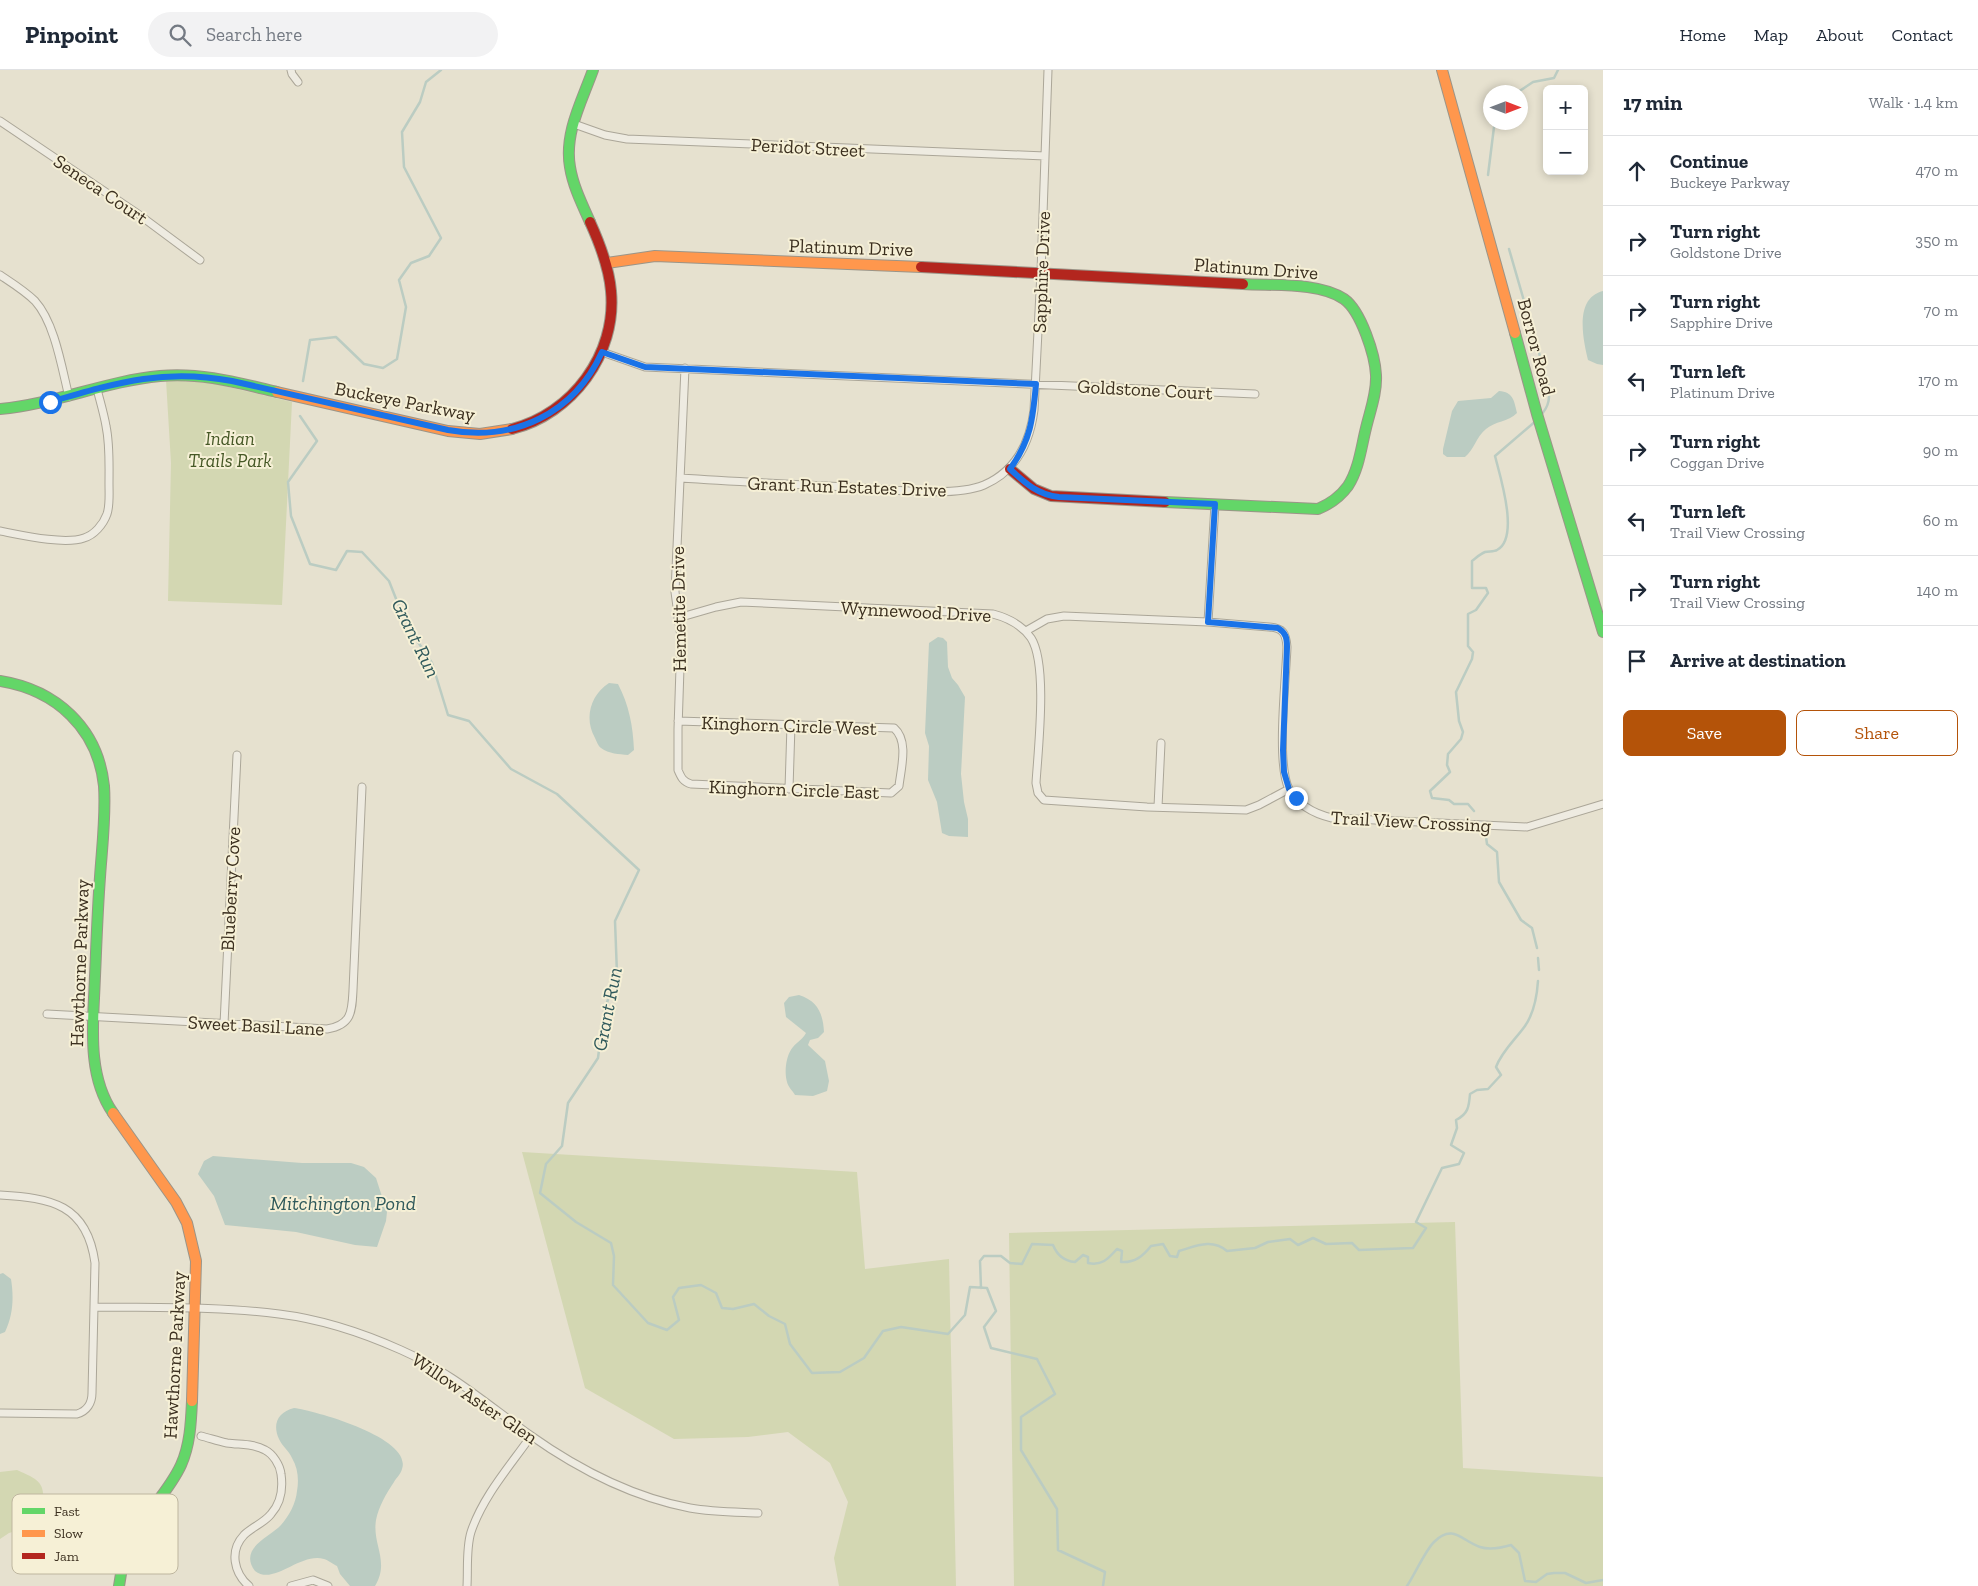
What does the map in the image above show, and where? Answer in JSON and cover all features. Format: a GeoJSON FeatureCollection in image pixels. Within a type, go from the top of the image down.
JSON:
{"type":"FeatureCollection","features":[{"type":"Feature","properties":{"kind":"street"},"geometry":{"type":"LineString","coordinates":[[291,70],[298,82]]}},
{"type":"Feature","properties":{"kind":"street","name":"Buckeye Parkway"},"geometry":{"type":"LineString","coordinates":[[0,409],[28,407],[144,378],[165,376],[198,376],[232,381],[464,433],[493,433],[530,423],[557,408],[583,383],[602,352],[612,311],[612,292],[607,263],[574,183],[569,153],[574,124],[593,70]]}},
{"type":"Feature","properties":{"kind":"street","name":"Sapphire Drive"},"geometry":{"type":"LineString","coordinates":[[1010,469],[1023,449],[1032,426],[1036,384],[1048,70]]}},
{"type":"Feature","properties":{"kind":"street","name":"Borror Road"},"geometry":{"type":"LineString","coordinates":[[1442,70],[1538,418],[1603,632]]}},
{"type":"Feature","properties":{"kind":"street","name":"Seneca Court"},"geometry":{"type":"LineString","coordinates":[[0,121],[138,214],[200,260]]}},
{"type":"Feature","properties":{"kind":"street","name":"Peridot Street"},"geometry":{"type":"LineString","coordinates":[[574,124],[605,135],[627,139],[1045,156]]}},
{"type":"Feature","properties":{"kind":"street","name":"Platinum Drive"},"geometry":{"type":"LineString","coordinates":[[607,263],[624,259],[655,256],[1041,272],[1315,288],[1327,290],[1341,296],[1355,309],[1363,323],[1376,380],[1360,460],[1346,490],[1330,504],[1318,509],[1051,496],[1028,486],[1010,469]]}},
{"type":"Feature","properties":{"kind":"street"},"geometry":{"type":"LineString","coordinates":[[0,275],[29,296],[44,315],[53,335],[69,397]]}},
{"type":"Feature","properties":{"kind":"street","name":"Goldstone Court"},"geometry":{"type":"LineString","coordinates":[[602,352],[645,367],[1255,394]]}},
{"type":"Feature","properties":{"kind":"street","name":"Hemetite Drive"},"geometry":{"type":"LineString","coordinates":[[685,368],[674,592],[681,637],[678,770],[684,781],[691,784]]}},
{"type":"Feature","properties":{"kind":"street"},"geometry":{"type":"LineString","coordinates":[[0,531],[64,541],[85,538],[96,532],[107,514],[109,504],[109,448],[106,425],[97,389]]}},
{"type":"Feature","properties":{"kind":"street","name":"Grant Run Estates Drive"},"geometry":{"type":"LineString","coordinates":[[680,478],[902,490],[956,491],[984,485],[1010,469]]}},
{"type":"Feature","properties":{"kind":"street"},"geometry":{"type":"LineString","coordinates":[[1208,622],[1215,504]]}},
{"type":"Feature","properties":{"kind":"street","name":"Wynnewood Drive"},"geometry":{"type":"LineString","coordinates":[[678,618],[741,602],[993,614],[1014,622],[1026,631]]}},
{"type":"Feature","properties":{"kind":"street"},"geometry":{"type":"LineString","coordinates":[[1064,616],[1208,622],[1278,628],[1284,631],[1287,638],[1287,647],[1283,750],[1284,772],[1289,789],[1246,810],[1049,802],[1041,798],[1036,783],[1041,674],[1038,655],[1032,639],[1026,631],[1047,619],[1064,616]]}},
{"type":"Feature","properties":{"kind":"street","name":"Hawthorne Parkway"},"geometry":{"type":"LineString","coordinates":[[0,681],[31,688],[52,700],[78,722],[97,754],[104,792],[104,816],[92,1055],[101,1091],[108,1106],[176,1202],[187,1223],[196,1261],[191,1425],[187,1448],[172,1481],[163,1494]]}},
{"type":"Feature","properties":{"kind":"street","name":"Kinghorn Circle West"},"geometry":{"type":"LineString","coordinates":[[678,721],[894,728],[901,734],[902,762]]}},
{"type":"Feature","properties":{"kind":"street"},"geometry":{"type":"LineString","coordinates":[[789,789],[791,725]]}},
{"type":"Feature","properties":{"kind":"street"},"geometry":{"type":"LineString","coordinates":[[1158,807],[1161,743]]}},
{"type":"Feature","properties":{"kind":"street","name":"Blueberry Cove"},"geometry":{"type":"LineString","coordinates":[[224,1024],[237,755]]}},
{"type":"Feature","properties":{"kind":"street","name":"Kinghorn Circle East"},"geometry":{"type":"LineString","coordinates":[[691,784],[891,793],[899,786],[902,762]]}},
{"type":"Feature","properties":{"kind":"street","name":"Sweet Basil Lane"},"geometry":{"type":"LineString","coordinates":[[47,1014],[327,1029],[337,1028],[346,1022],[351,1013],[362,787]]}},
{"type":"Feature","properties":{"kind":"street","name":"Trail View Crossing"},"geometry":{"type":"LineString","coordinates":[[1289,789],[1298,801],[1319,815],[1332,818],[1392,821],[1527,826],[1603,804]]}},
{"type":"Feature","properties":{"kind":"street"},"geometry":{"type":"LineString","coordinates":[[0,1194],[32,1196],[56,1203],[79,1221],[88,1237],[94,1254],[92,1393],[90,1404],[86,1409],[77,1414],[0,1413]]}},
{"type":"Feature","properties":{"kind":"street","name":"Willow Aster Glen"},"geometry":{"type":"LineString","coordinates":[[94,1307],[216,1308],[280,1314],[364,1335],[402,1350],[439,1370],[474,1393],[531,1436],[595,1476],[657,1499],[692,1508],[758,1514]]}},
{"type":"Feature","properties":{"kind":"street"},"geometry":{"type":"LineString","coordinates":[[201,1436],[226,1443],[251,1445],[265,1450],[274,1458],[281,1470],[282,1485],[280,1499],[271,1514],[245,1534],[238,1543],[235,1554],[236,1568],[242,1580],[249,1586]]}},
{"type":"Feature","properties":{"kind":"street"},"geometry":{"type":"LineString","coordinates":[[467,1586],[471,1533],[481,1509],[531,1436]]}},
{"type":"Feature","properties":{"kind":"street"},"geometry":{"type":"LineString","coordinates":[[291,1586],[312,1580],[328,1586]]}},
{"type":"Feature","properties":{"kind":"green space","name":"Indian Trails Park"},"geometry":{"type":"Polygon","coordinates":[[[166,380],[212,383],[292,402],[282,605],[168,601],[171,463],[166,380]]]}},
{"type":"Feature","properties":{"kind":"green space"},"geometry":{"type":"Polygon","coordinates":[[[522,1152],[857,1172],[865,1269],[949,1259],[956,1586],[839,1586],[834,1558],[848,1502],[830,1463],[788,1432],[748,1437],[674,1439],[585,1388],[522,1152]]]}},
{"type":"Feature","properties":{"kind":"green space"},"geometry":{"type":"Polygon","coordinates":[[[1455,1222],[1463,1468],[1603,1477],[1603,1586],[1014,1586],[1009,1233],[1455,1222]]]}},
{"type":"Feature","properties":{"kind":"green space"},"geometry":{"type":"Polygon","coordinates":[[[17,1470],[32,1477],[40,1484],[43,1494],[12,1494],[12,1532],[0,1539],[0,1472],[17,1470]]]}},
{"type":"Feature","properties":{"kind":"water"},"geometry":{"type":"Polygon","coordinates":[[[1603,291],[1603,365],[1588,360],[1584,341],[1583,320],[1584,310],[1588,302],[1594,295],[1603,291]]]}},
{"type":"Feature","properties":{"kind":"water"},"geometry":{"type":"Polygon","coordinates":[[[1499,391],[1510,395],[1517,413],[1486,429],[1465,457],[1447,457],[1443,454],[1452,411],[1458,401],[1491,398],[1499,391]]]}},
{"type":"Feature","properties":{"kind":"water"},"geometry":{"type":"Polygon","coordinates":[[[938,637],[943,638],[947,642],[948,667],[952,678],[965,697],[961,774],[968,819],[968,837],[949,836],[942,833],[937,802],[928,780],[929,746],[925,733],[929,643],[938,637]]]}},
{"type":"Feature","properties":{"kind":"water"},"geometry":{"type":"Polygon","coordinates":[[[609,683],[618,684],[628,708],[634,750],[628,755],[611,753],[601,748],[592,731],[590,715],[593,701],[602,688],[609,683]]]}},
{"type":"Feature","properties":{"kind":"water"},"geometry":{"type":"Polygon","coordinates":[[[799,995],[811,1001],[818,1009],[821,1014],[824,1032],[818,1038],[810,1040],[808,1045],[825,1061],[829,1081],[827,1091],[813,1096],[795,1095],[788,1086],[786,1078],[786,1064],[789,1054],[806,1033],[786,1017],[784,1003],[789,997],[799,995]]]}},
{"type":"Feature","properties":{"kind":"water","name":"Mitchington Pond"},"geometry":{"type":"Polygon","coordinates":[[[213,1156],[302,1163],[351,1163],[364,1167],[376,1178],[387,1212],[386,1221],[377,1247],[355,1245],[296,1232],[225,1225],[214,1196],[198,1174],[204,1161],[213,1156]]]}},
{"type":"Feature","properties":{"kind":"water"},"geometry":{"type":"Polygon","coordinates":[[[3,1273],[11,1279],[13,1300],[8,1326],[5,1332],[0,1334],[0,1274],[3,1273]]]}},
{"type":"Feature","properties":{"kind":"water"},"geometry":{"type":"Polygon","coordinates":[[[294,1408],[322,1414],[360,1428],[393,1447],[401,1458],[402,1469],[383,1500],[376,1520],[375,1529],[381,1569],[375,1586],[350,1586],[340,1574],[337,1566],[324,1559],[306,1560],[279,1572],[262,1575],[255,1571],[251,1563],[250,1556],[253,1550],[263,1539],[281,1525],[294,1505],[298,1483],[297,1470],[291,1455],[279,1439],[276,1424],[284,1412],[294,1408]]]}},
{"type":"Feature","properties":{"kind":"waterway","name":"Grant Run"},"geometry":{"type":"LineString","coordinates":[[303,381],[310,340],[336,337],[364,364],[383,368],[397,359],[406,307],[399,280],[411,263],[429,256],[441,238],[404,167],[402,132],[420,102],[426,82],[441,70]]}},
{"type":"Feature","properties":{"kind":"waterway"},"geometry":{"type":"LineString","coordinates":[[1528,85],[1533,82],[1554,78],[1558,70]]}},
{"type":"Feature","properties":{"kind":"waterway"},"geometry":{"type":"LineString","coordinates":[[1488,175],[1494,130]]}},
{"type":"Feature","properties":{"kind":"waterway"},"geometry":{"type":"LineString","coordinates":[[1509,249],[1548,384],[1548,401],[1546,409],[1540,416]]}},
{"type":"Feature","properties":{"kind":"waterway","name":"Grant Run"},"geometry":{"type":"LineString","coordinates":[[300,416],[317,441],[288,482],[291,516],[310,564],[336,570],[347,551],[362,552],[389,581],[406,624],[432,663],[448,715],[469,721],[511,769],[557,794],[639,870],[615,921],[617,974],[604,1011],[598,1058],[568,1103],[562,1146],[546,1164],[540,1193],[576,1222],[611,1243],[614,1256],[613,1285],[648,1323],[667,1330],[679,1320],[673,1297],[679,1288],[701,1285],[716,1293],[722,1308],[733,1309],[754,1304],[769,1316],[785,1324],[790,1344],[812,1373],[840,1372],[864,1358],[883,1331],[901,1327],[948,1334],[965,1315],[970,1287],[987,1288],[996,1311],[984,1327],[991,1348],[1037,1359],[1055,1394],[1021,1417],[1021,1450],[1057,1509],[1058,1550],[1105,1572],[1103,1586]]}},
{"type":"Feature","properties":{"kind":"waterway"},"geometry":{"type":"LineString","coordinates":[[1474,811],[1468,804],[1454,804],[1449,800],[1432,798],[1430,791],[1450,772],[1447,765],[1448,754],[1461,739],[1463,732],[1459,721],[1456,692],[1472,659],[1473,652],[1468,646],[1468,614],[1476,610],[1488,593],[1486,588],[1472,588],[1472,561],[1485,552],[1497,550],[1504,543],[1507,533],[1508,520],[1504,491],[1495,456],[1537,420]]}},
{"type":"Feature","properties":{"kind":"waterway"},"geometry":{"type":"LineString","coordinates":[[1486,837],[1487,844],[1497,852],[1499,882],[1521,920],[1532,928],[1537,948]]}},
{"type":"Feature","properties":{"kind":"waterway"},"geometry":{"type":"LineString","coordinates":[[1538,958],[1539,970]]}},
{"type":"Feature","properties":{"kind":"waterway"},"geometry":{"type":"LineString","coordinates":[[981,1288],[980,1261],[984,1256],[1001,1256],[1010,1263],[1022,1264],[1032,1244],[1053,1245],[1064,1259],[1075,1262],[1083,1255],[1088,1257],[1088,1263],[1093,1264],[1101,1263],[1117,1249],[1122,1251],[1121,1262],[1135,1260],[1142,1256],[1151,1246],[1163,1244],[1170,1256],[1177,1257],[1179,1251],[1204,1244],[1216,1245],[1227,1251],[1255,1248],[1268,1242],[1290,1239],[1298,1245],[1313,1238],[1326,1244],[1352,1243],[1359,1250],[1413,1248],[1426,1228],[1416,1222],[1442,1168],[1459,1164],[1464,1153],[1451,1145],[1457,1128],[1456,1120],[1467,1110],[1470,1094],[1477,1090],[1488,1089],[1501,1075],[1496,1067],[1505,1051],[1531,1016],[1538,981]]}},
{"type":"Feature","properties":{"kind":"waterway"},"geometry":{"type":"LineString","coordinates":[[1407,1586],[1427,1551],[1434,1542],[1447,1534],[1457,1535],[1484,1548],[1511,1545],[1519,1553],[1525,1581],[1536,1582],[1547,1574],[1554,1573],[1565,1573],[1586,1583],[1603,1580]]}},
{"type":"Feature","properties":{"kind":"traffic: fast"},"geometry":{"type":"LineString","coordinates":[[590,222],[573,181],[569,154],[575,117],[593,70]]}},
{"type":"Feature","properties":{"kind":"traffic: fast"},"geometry":{"type":"LineString","coordinates":[[1165,502],[1318,509],[1342,494],[1355,473],[1373,402],[1376,382],[1375,366],[1370,345],[1356,313],[1344,299],[1322,290],[1309,287],[1243,284]]}},
{"type":"Feature","properties":{"kind":"traffic: fast"},"geometry":{"type":"LineString","coordinates":[[1515,333],[1537,414],[1603,632]]}},
{"type":"Feature","properties":{"kind":"traffic: fast"},"geometry":{"type":"LineString","coordinates":[[0,409],[41,402],[140,379],[175,375],[205,377],[277,392]]}},
{"type":"Feature","properties":{"kind":"traffic: fast"},"geometry":{"type":"LineString","coordinates":[[0,681],[39,693],[71,715],[93,746],[100,765],[104,786],[104,832],[97,922],[93,1042],[96,1072],[105,1100],[113,1113]]}},
{"type":"Feature","properties":{"kind":"traffic: fast"},"geometry":{"type":"LineString","coordinates":[[163,1494],[175,1476],[184,1457],[190,1434],[192,1401]]}},
{"type":"Feature","properties":{"kind":"traffic: fast"},"geometry":{"type":"LineString","coordinates":[[119,1586],[121,1574]]}},
{"type":"Feature","properties":{"kind":"traffic: slow"},"geometry":{"type":"LineString","coordinates":[[1442,70],[1515,333]]}},
{"type":"Feature","properties":{"kind":"traffic: slow"},"geometry":{"type":"LineString","coordinates":[[607,263],[655,256],[921,267]]}},
{"type":"Feature","properties":{"kind":"traffic: slow"},"geometry":{"type":"LineString","coordinates":[[277,392],[448,431],[480,434],[512,429]]}},
{"type":"Feature","properties":{"kind":"traffic: slow"},"geometry":{"type":"LineString","coordinates":[[113,1113],[176,1202],[187,1223],[196,1261],[192,1401]]}},
{"type":"Feature","properties":{"kind":"traffic: jam"},"geometry":{"type":"LineString","coordinates":[[512,429],[534,421],[554,410],[571,395],[586,378],[598,358],[606,337],[611,314],[610,282],[604,256],[590,222]]}},
{"type":"Feature","properties":{"kind":"traffic: jam"},"geometry":{"type":"LineString","coordinates":[[921,267],[1243,284]]}},
{"type":"Feature","properties":{"kind":"traffic: jam"},"geometry":{"type":"LineString","coordinates":[[1010,469],[1034,489],[1051,496],[1165,502]]}},
{"type":"Feature","properties":{"kind":"route"},"geometry":{"type":"LineString","coordinates":[[50,402],[144,378],[183,375],[198,376],[232,381],[448,430],[464,433],[493,433],[530,423],[544,417],[557,408],[571,397],[583,383],[602,352],[645,367],[1036,384],[1032,426],[1019,456],[1010,469],[1028,486],[1043,494],[1059,497],[1215,504],[1208,622],[1278,628],[1284,631],[1287,638],[1284,772],[1289,789],[1296,798]]}}]}
